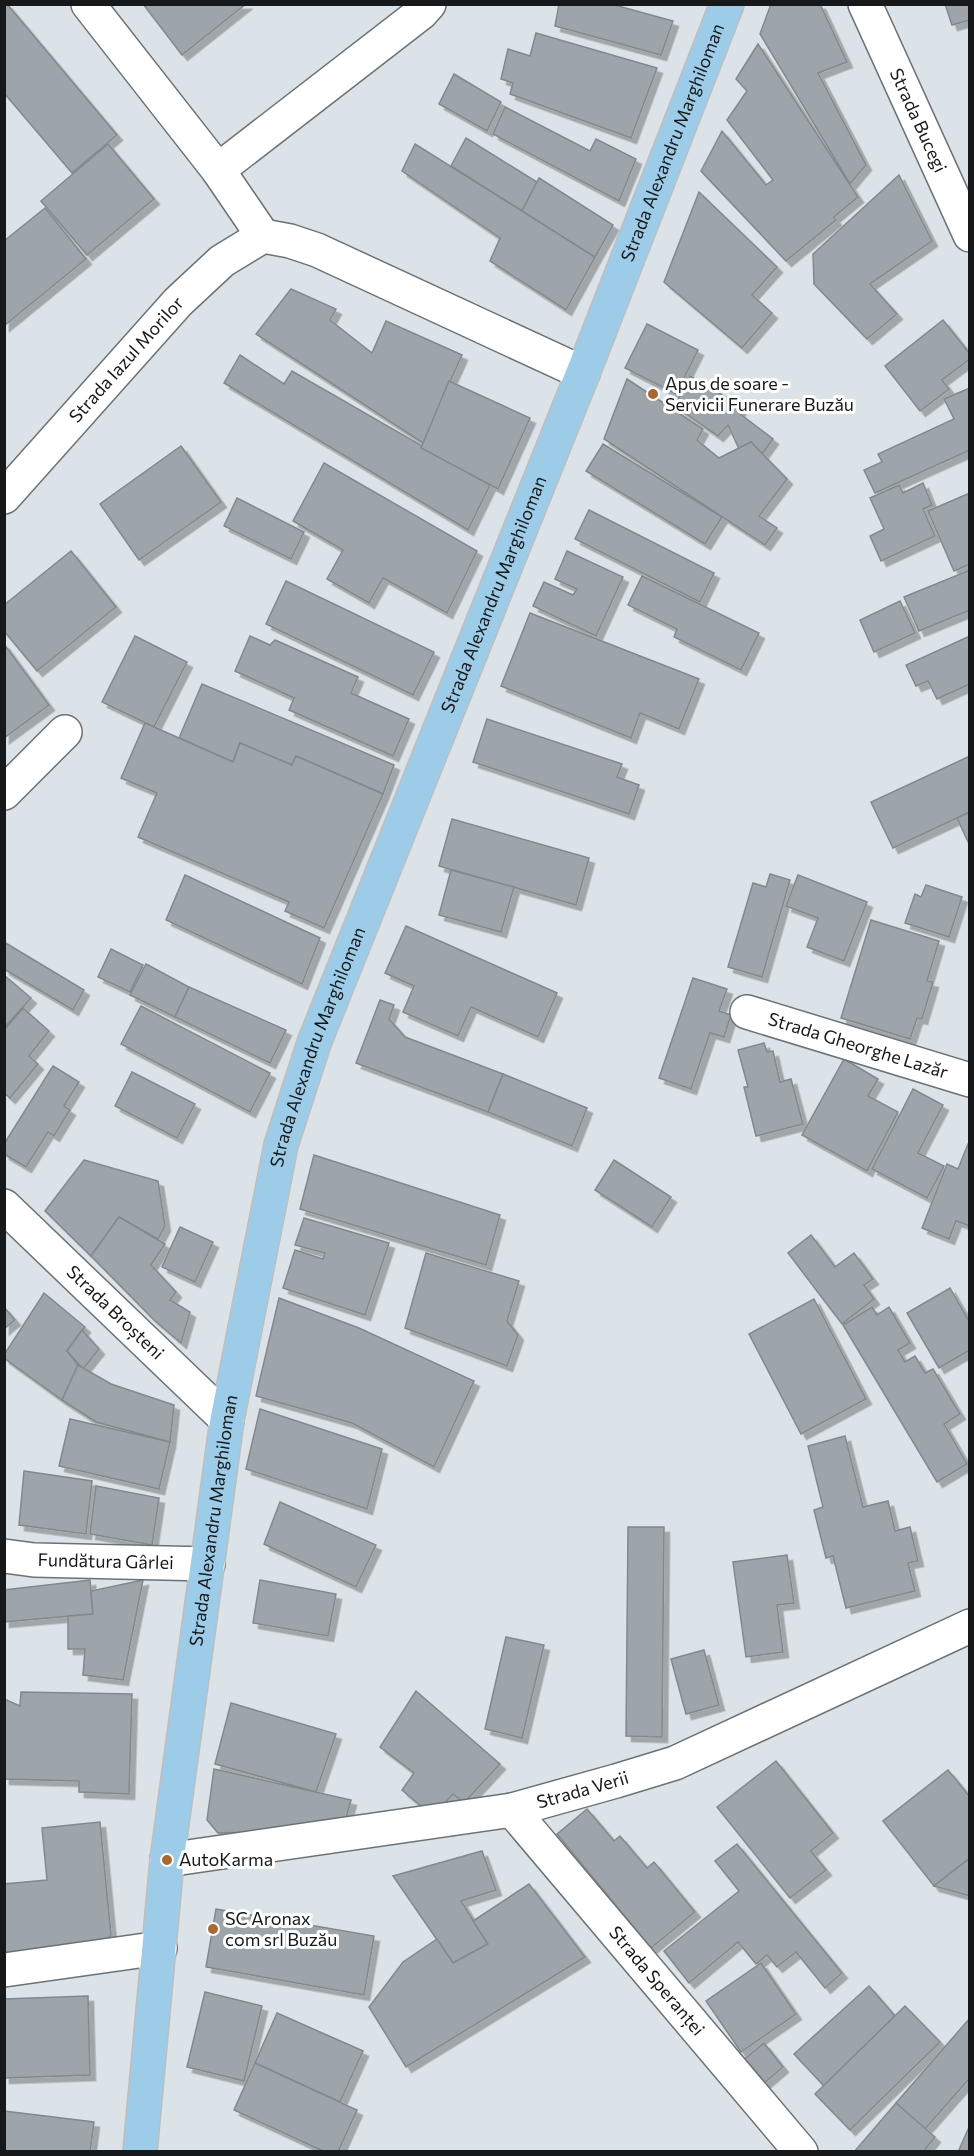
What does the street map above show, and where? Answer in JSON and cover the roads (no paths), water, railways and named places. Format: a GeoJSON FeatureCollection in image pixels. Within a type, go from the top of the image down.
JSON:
{"type":"FeatureCollection","features":[{"type":"Feature","properties":{"kind":"main road","name":"Strada Alexandru Marghiloman"},"geometry":{"type":"LineString","coordinates":[[140,2151],[167,1860],[227,1420],[281,1145],[314,1043],[583,373],[727,4]]}},
{"type":"Feature","properties":{"kind":"street"},"geometry":{"type":"LineString","coordinates":[[88,4],[218,170],[263,236],[290,241],[317,250],[583,373]]}},
{"type":"Feature","properties":{"kind":"street"},"geometry":{"type":"LineString","coordinates":[[218,170],[422,13],[429,4]]}},
{"type":"Feature","properties":{"kind":"street","name":"Strada Bucegi"},"geometry":{"type":"LineString","coordinates":[[865,4],[969,235]]}},
{"type":"Feature","properties":{"kind":"street","name":"Strada Iazul Morilor"},"geometry":{"type":"LineString","coordinates":[[4,497],[178,302],[222,261],[263,236]]}},
{"type":"Feature","properties":{"kind":"street"},"geometry":{"type":"LineString","coordinates":[[4,793],[65,732]]}},
{"type":"Feature","properties":{"kind":"street","name":"Strada Gheorghe Lazăr"},"geometry":{"type":"LineString","coordinates":[[747,1012],[969,1080]]}},
{"type":"Feature","properties":{"kind":"street","name":"Strada Broșteni"},"geometry":{"type":"LineString","coordinates":[[4,1206],[227,1420]]}},
{"type":"Feature","properties":{"kind":"street","name":"Fundătura Gârlei"},"geometry":{"type":"LineString","coordinates":[[4,1556],[34,1560],[208,1564]]}},
{"type":"Feature","properties":{"kind":"street","name":"Strada Verii"},"geometry":{"type":"LineString","coordinates":[[167,1860],[512,1810],[675,1762],[969,1626]]}},
{"type":"Feature","properties":{"kind":"street","name":"Strada Speranței"},"geometry":{"type":"LineString","coordinates":[[512,1810],[801,2151]]}},
{"type":"Feature","properties":{"kind":"street"},"geometry":{"type":"LineString","coordinates":[[4,1970],[160,1948]]}},
{"type":"Feature","properties":{"kind":"place","name":"Apus de soare - Servicii Funerare Buzău"},"geometry":{"type":"Point","coordinates":[653,394]}},
{"type":"Feature","properties":{"kind":"place","name":"AutoKarma"},"geometry":{"type":"Point","coordinates":[167,1860]}},
{"type":"Feature","properties":{"kind":"place","name":"SC Aronax com srl Buzău"},"geometry":{"type":"Point","coordinates":[213,1929]}}]}
